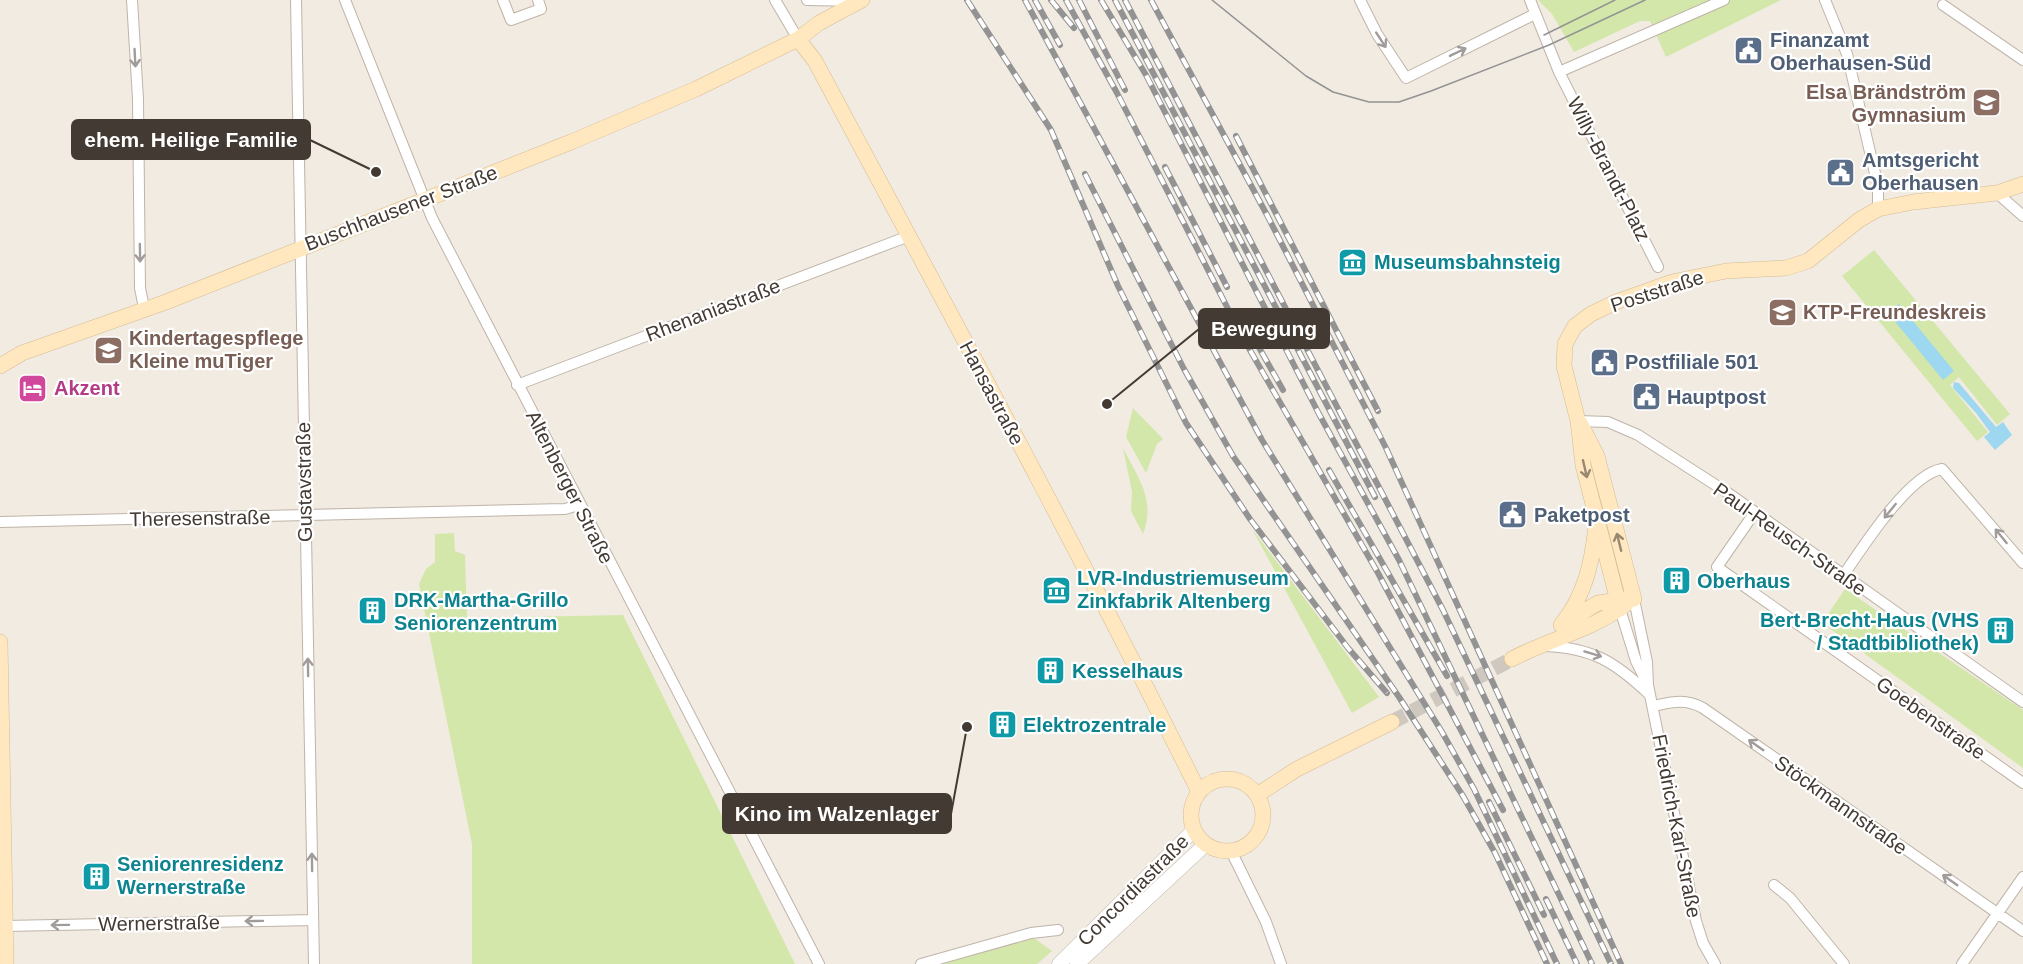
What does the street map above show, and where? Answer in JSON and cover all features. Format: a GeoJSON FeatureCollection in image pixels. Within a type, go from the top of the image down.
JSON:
{"type":"FeatureCollection","features":[{"type":"Feature","properties":{"kind":"main road","name":"Buschhausener Straße"},"geometry":{"type":"LineString","coordinates":[[0,366],[22,354],[176,298],[571,142],[696,89],[798,39],[819,23],[861,0]]}},
{"type":"Feature","properties":{"kind":"main road","name":"Hansastraße"},"geometry":{"type":"LineString","coordinates":[[798,39],[815,61],[909,236],[1112,619],[1199,792]]}},
{"type":"Feature","properties":{"kind":"main road"},"geometry":{"type":"LineString","coordinates":[[1878,209],[1913,202],[1997,193],[2023,184]]}},
{"type":"Feature","properties":{"kind":"main road","name":"Poststraße"},"geometry":{"type":"LineString","coordinates":[[1563,352],[1570,333],[1584,318],[1641,292],[1694,276],[1726,271],[1786,268],[1808,261],[1878,209]]}},
{"type":"Feature","properties":{"kind":"main road","name":"Friedrich-Karl-Straße"},"geometry":{"type":"LineString","coordinates":[[1563,352],[1564,366],[1578,421],[1583,465],[1624,602]]}},
{"type":"Feature","properties":{"kind":"main road","name":"Friedrich-Karl-Straße"},"geometry":{"type":"LineString","coordinates":[[1578,421],[1597,456],[1624,602]]}},
{"type":"Feature","properties":{"kind":"main road"},"geometry":{"type":"LineString","coordinates":[[1561,626],[1576,604],[1585,583],[1597,517]]}},
{"type":"Feature","properties":{"kind":"main road"},"geometry":{"type":"LineString","coordinates":[[1512,659],[1598,603],[1624,602]]}},
{"type":"Feature","properties":{"kind":"main road"},"geometry":{"type":"LineString","coordinates":[[1535,646],[1575,632],[1624,602]]}},
{"type":"Feature","properties":{"kind":"main road"},"geometry":{"type":"LineString","coordinates":[[0,642],[6,964]]}},
{"type":"Feature","properties":{"kind":"main road"},"geometry":{"type":"LineString","coordinates":[[1257,795],[1297,769],[1392,722]]}},
{"type":"Feature","properties":{"kind":"main road"},"geometry":{"type":"LineString","coordinates":[[1194,830],[1191,807],[1199,792],[1214,781],[1226,779],[1243,783],[1257,795],[1263,814],[1258,833],[1249,843],[1231,851]]}},
{"type":"Feature","properties":{"kind":"main road","name":"Concordiastraße"},"geometry":{"type":"LineString","coordinates":[[1194,830],[1206,844],[1218,850],[1231,851]]}},
{"type":"Feature","properties":{"kind":"street"},"geometry":{"type":"LineString","coordinates":[[132,0],[138,99],[140,288],[144,308]]}},
{"type":"Feature","properties":{"kind":"street","name":"Gustavstraße"},"geometry":{"type":"LineString","coordinates":[[296,0],[314,964]]}},
{"type":"Feature","properties":{"kind":"street","name":"Altenberger Straße"},"geometry":{"type":"LineString","coordinates":[[345,0],[423,199],[579,505],[819,964]]}},
{"type":"Feature","properties":{"kind":"street"},"geometry":{"type":"LineString","coordinates":[[503,0],[511,20],[541,9],[538,0]]}},
{"type":"Feature","properties":{"kind":"street","name":"Hansastraße"},"geometry":{"type":"LineString","coordinates":[[775,0],[798,39]]}},
{"type":"Feature","properties":{"kind":"street"},"geometry":{"type":"LineString","coordinates":[[807,0],[861,0]]}},
{"type":"Feature","properties":{"kind":"street"},"geometry":{"type":"LineString","coordinates":[[1360,0],[1380,40],[1406,78],[1535,14]]}},
{"type":"Feature","properties":{"kind":"street","name":"Willy-Brandt-Platz"},"geometry":{"type":"LineString","coordinates":[[1530,0],[1559,72],[1658,267]]}},
{"type":"Feature","properties":{"kind":"street"},"geometry":{"type":"LineString","coordinates":[[1559,72],[1724,0]]}},
{"type":"Feature","properties":{"kind":"street"},"geometry":{"type":"LineString","coordinates":[[1825,0],[1847,54],[1878,186],[1878,209]]}},
{"type":"Feature","properties":{"kind":"street"},"geometry":{"type":"LineString","coordinates":[[1943,5],[2023,60]]}},
{"type":"Feature","properties":{"kind":"street"},"geometry":{"type":"LineString","coordinates":[[1997,193],[2023,216]]}},
{"type":"Feature","properties":{"kind":"street","name":"Rhenaniastraße"},"geometry":{"type":"LineString","coordinates":[[517,385],[909,236]]}},
{"type":"Feature","properties":{"kind":"street","name":"Paul-Reusch-Straße"},"geometry":{"type":"LineString","coordinates":[[1578,421],[1599,420],[1628,429],[1755,512],[2023,702]]}},
{"type":"Feature","properties":{"kind":"street"},"geometry":{"type":"LineString","coordinates":[[1844,576],[1890,510],[1933,472],[1942,469],[2023,563]]}},
{"type":"Feature","properties":{"kind":"street","name":"Theresenstraße"},"geometry":{"type":"LineString","coordinates":[[0,522],[565,509],[579,505]]}},
{"type":"Feature","properties":{"kind":"street","name":"Goebenstraße"},"geometry":{"type":"LineString","coordinates":[[1755,512],[1716,567],[2023,783]]}},
{"type":"Feature","properties":{"kind":"street","name":"Friedrich-Karl-Straße"},"geometry":{"type":"LineString","coordinates":[[1624,602],[1636,661],[1650,695]]}},
{"type":"Feature","properties":{"kind":"street","name":"Friedrich-Karl-Straße"},"geometry":{"type":"LineString","coordinates":[[1624,602],[1647,662],[1650,695],[1696,921],[1703,943],[1715,964]]}},
{"type":"Feature","properties":{"kind":"street"},"geometry":{"type":"LineString","coordinates":[[1535,646],[1578,650],[1602,657],[1624,671],[1650,695]]}},
{"type":"Feature","properties":{"kind":"street","name":"Stöckmannstraße"},"geometry":{"type":"LineString","coordinates":[[1650,695],[1690,702],[1703,708],[2023,931]]}},
{"type":"Feature","properties":{"kind":"street","name":"Concordiastraße"},"geometry":{"type":"LineString","coordinates":[[1059,964],[1194,830]]}},
{"type":"Feature","properties":{"kind":"street","name":"Concordiastraße"},"geometry":{"type":"LineString","coordinates":[[1077,964],[1206,844]]}},
{"type":"Feature","properties":{"kind":"street"},"geometry":{"type":"LineString","coordinates":[[1231,851],[1266,922],[1281,964]]}},
{"type":"Feature","properties":{"kind":"street"},"geometry":{"type":"LineString","coordinates":[[1962,964],[2023,877]]}},
{"type":"Feature","properties":{"kind":"street"},"geometry":{"type":"LineString","coordinates":[[1774,885],[1790,898],[1844,964]]}},
{"type":"Feature","properties":{"kind":"street","name":"Wernerstraße"},"geometry":{"type":"LineString","coordinates":[[5,926],[313,920]]}},
{"type":"Feature","properties":{"kind":"street"},"geometry":{"type":"LineString","coordinates":[[921,964],[1031,933],[1058,930]]}},
{"type":"Feature","properties":{"kind":"green space"},"geometry":{"type":"Polygon","coordinates":[[[1538,0],[1781,0],[1666,57],[1650,21],[1640,21],[1574,52],[1552,14],[1538,0]]]}},
{"type":"Feature","properties":{"kind":"green space"},"geometry":{"type":"Polygon","coordinates":[[[1874,250],[2010,414],[1997,425],[1959,377],[1950,385],[1988,432],[1977,441],[1842,276],[1874,250]]]}},
{"type":"Feature","properties":{"kind":"green space"},"geometry":{"type":"Polygon","coordinates":[[[1133,408],[1163,439],[1157,444],[1146,473],[1126,437],[1133,408]]]}},
{"type":"Feature","properties":{"kind":"green space"},"geometry":{"type":"Polygon","coordinates":[[[1123,448],[1144,489],[1147,510],[1143,534],[1131,511],[1132,492],[1123,448]]]}},
{"type":"Feature","properties":{"kind":"green space"},"geometry":{"type":"Polygon","coordinates":[[[1252,529],[1370,685],[1379,697],[1352,713],[1252,529]]]}},
{"type":"Feature","properties":{"kind":"green space"},"geometry":{"type":"Polygon","coordinates":[[[454,533],[455,551],[465,555],[467,618],[623,615],[795,964],[472,964],[472,844],[419,584],[426,569],[435,562],[435,534],[454,533]]]}},
{"type":"Feature","properties":{"kind":"green space"},"geometry":{"type":"Polygon","coordinates":[[[1845,589],[2023,710],[2023,768],[1822,623],[1845,589]]]}},
{"type":"Feature","properties":{"kind":"green space"},"geometry":{"type":"Polygon","coordinates":[[[1034,938],[1052,951],[1037,964],[941,964],[1034,938]]]}},
{"type":"Feature","properties":{"kind":"water"},"geometry":{"type":"Polygon","coordinates":[[[1899,304],[1954,371],[1943,380],[1888,313],[1899,304]]]}},
{"type":"Feature","properties":{"kind":"water"},"geometry":{"type":"Polygon","coordinates":[[[1954,382],[1959,383],[1996,427],[2003,422],[2012,435],[1995,450],[1984,437],[1990,432],[1953,388],[1954,382]]]}},
{"type":"Feature","properties":{"kind":"tunnel"},"geometry":{"type":"LineString","coordinates":[[1392,722],[1512,659]]}},
{"type":"Feature","properties":{"kind":"tram line"},"geometry":{"type":"LineString","coordinates":[[1212,0],[1306,76],[1333,92],[1369,102],[1399,102],[1431,91],[1549,45],[1645,0]]}},
{"type":"Feature","properties":{"kind":"tram line"},"geometry":{"type":"LineString","coordinates":[[1544,35],[1615,0]]}},
{"type":"Feature","properties":{"kind":"railway"},"geometry":{"type":"LineString","coordinates":[[967,0],[1051,130],[1118,286],[1186,423],[1250,519],[1348,648],[1387,693]]}},
{"type":"Feature","properties":{"kind":"railway"},"geometry":{"type":"LineString","coordinates":[[1025,0],[1262,440],[1442,732],[1474,789],[1557,964]]}},
{"type":"Feature","properties":{"kind":"railway"},"geometry":{"type":"LineString","coordinates":[[1035,0],[1060,45]]}},
{"type":"Feature","properties":{"kind":"railway"},"geometry":{"type":"LineString","coordinates":[[1051,0],[1074,28]]}},
{"type":"Feature","properties":{"kind":"railway"},"geometry":{"type":"LineString","coordinates":[[1066,0],[1117,93],[1243,338],[1378,573],[1503,810]]}},
{"type":"Feature","properties":{"kind":"railway"},"geometry":{"type":"LineString","coordinates":[[1079,0],[1125,90]]}},
{"type":"Feature","properties":{"kind":"railway"},"geometry":{"type":"LineString","coordinates":[[1101,0],[1146,75],[1319,414],[1399,560],[1592,964]]}},
{"type":"Feature","properties":{"kind":"railway"},"geometry":{"type":"LineString","coordinates":[[1115,0],[1375,497]]}},
{"type":"Feature","properties":{"kind":"railway"},"geometry":{"type":"LineString","coordinates":[[1125,0],[1443,610],[1611,964]]}},
{"type":"Feature","properties":{"kind":"railway"},"geometry":{"type":"LineString","coordinates":[[1151,0],[1267,215],[1386,448],[1621,964]]}},
{"type":"Feature","properties":{"kind":"railway"},"geometry":{"type":"LineString","coordinates":[[1236,136],[1378,411]]}},
{"type":"Feature","properties":{"kind":"railway"},"geometry":{"type":"LineString","coordinates":[[1165,167],[1227,287]]}},
{"type":"Feature","properties":{"kind":"railway"},"geometry":{"type":"LineString","coordinates":[[1085,174],[1184,369],[1233,456],[1399,697],[1463,796],[1495,853],[1547,964]]}},
{"type":"Feature","properties":{"kind":"railway"},"geometry":{"type":"LineString","coordinates":[[1240,314],[1283,390]]}},
{"type":"Feature","properties":{"kind":"railway"},"geometry":{"type":"LineString","coordinates":[[1329,470],[1447,676]]}},
{"type":"Feature","properties":{"kind":"railway"},"geometry":{"type":"LineString","coordinates":[[1489,802],[1544,915]]}},
{"type":"Feature","properties":{"kind":"railway"},"geometry":{"type":"LineString","coordinates":[[1546,899],[1577,964]]}},
{"type":"Feature","properties":{"kind":"place","name":"Finanzamt Oberhausen-Süd"},"geometry":{"type":"Point","coordinates":[1749,51]}},
{"type":"Feature","properties":{"kind":"place","name":"Elsa Brändström Gymnasium"},"geometry":{"type":"Point","coordinates":[1987,103]}},
{"type":"Feature","properties":{"kind":"place","name":"ehem. Heilige Familie"},"geometry":{"type":"Point","coordinates":[376,172]}},
{"type":"Feature","properties":{"kind":"place","name":"Amtsgericht Oberhausen"},"geometry":{"type":"Point","coordinates":[1841,172]}},
{"type":"Feature","properties":{"kind":"place","name":"Museumsbahnsteig"},"geometry":{"type":"Point","coordinates":[1353,262]}},
{"type":"Feature","properties":{"kind":"place","name":"KTP-Freundeskreis"},"geometry":{"type":"Point","coordinates":[1782,312]}},
{"type":"Feature","properties":{"kind":"place","name":"Kindertagespflege Kleine muTiger"},"geometry":{"type":"Point","coordinates":[108,350]}},
{"type":"Feature","properties":{"kind":"place","name":"Postfiliale 501"},"geometry":{"type":"Point","coordinates":[1604,362]}},
{"type":"Feature","properties":{"kind":"place","name":"Akzent"},"geometry":{"type":"Point","coordinates":[33,388]}},
{"type":"Feature","properties":{"kind":"place","name":"Hauptpost"},"geometry":{"type":"Point","coordinates":[1646,397]}},
{"type":"Feature","properties":{"kind":"place","name":"Bewegung"},"geometry":{"type":"Point","coordinates":[1107,404]}},
{"type":"Feature","properties":{"kind":"place","name":"Paketpost"},"geometry":{"type":"Point","coordinates":[1513,515]}},
{"type":"Feature","properties":{"kind":"place","name":"Oberhaus"},"geometry":{"type":"Point","coordinates":[1676,581]}},
{"type":"Feature","properties":{"kind":"place","name":"LVR-Industriemuseum Zinkfabrik Altenberg"},"geometry":{"type":"Point","coordinates":[1056,590]}},
{"type":"Feature","properties":{"kind":"place","name":"DRK-Martha-Grillo Seniorenzentrum"},"geometry":{"type":"Point","coordinates":[373,611]}},
{"type":"Feature","properties":{"kind":"place","name":"Bert-Brecht-Haus (VHS / Stadtbibliothek)"},"geometry":{"type":"Point","coordinates":[2000,631]}},
{"type":"Feature","properties":{"kind":"place","name":"Kesselhaus"},"geometry":{"type":"Point","coordinates":[1051,671]}},
{"type":"Feature","properties":{"kind":"place","name":"Elektrozentrale"},"geometry":{"type":"Point","coordinates":[1002,725]}},
{"type":"Feature","properties":{"kind":"place","name":"Kino im Walzenlager"},"geometry":{"type":"Point","coordinates":[967,727]}},
{"type":"Feature","properties":{"kind":"place","name":"Seniorenresidenz Wernerstraße"},"geometry":{"type":"Point","coordinates":[96,876]}}]}
